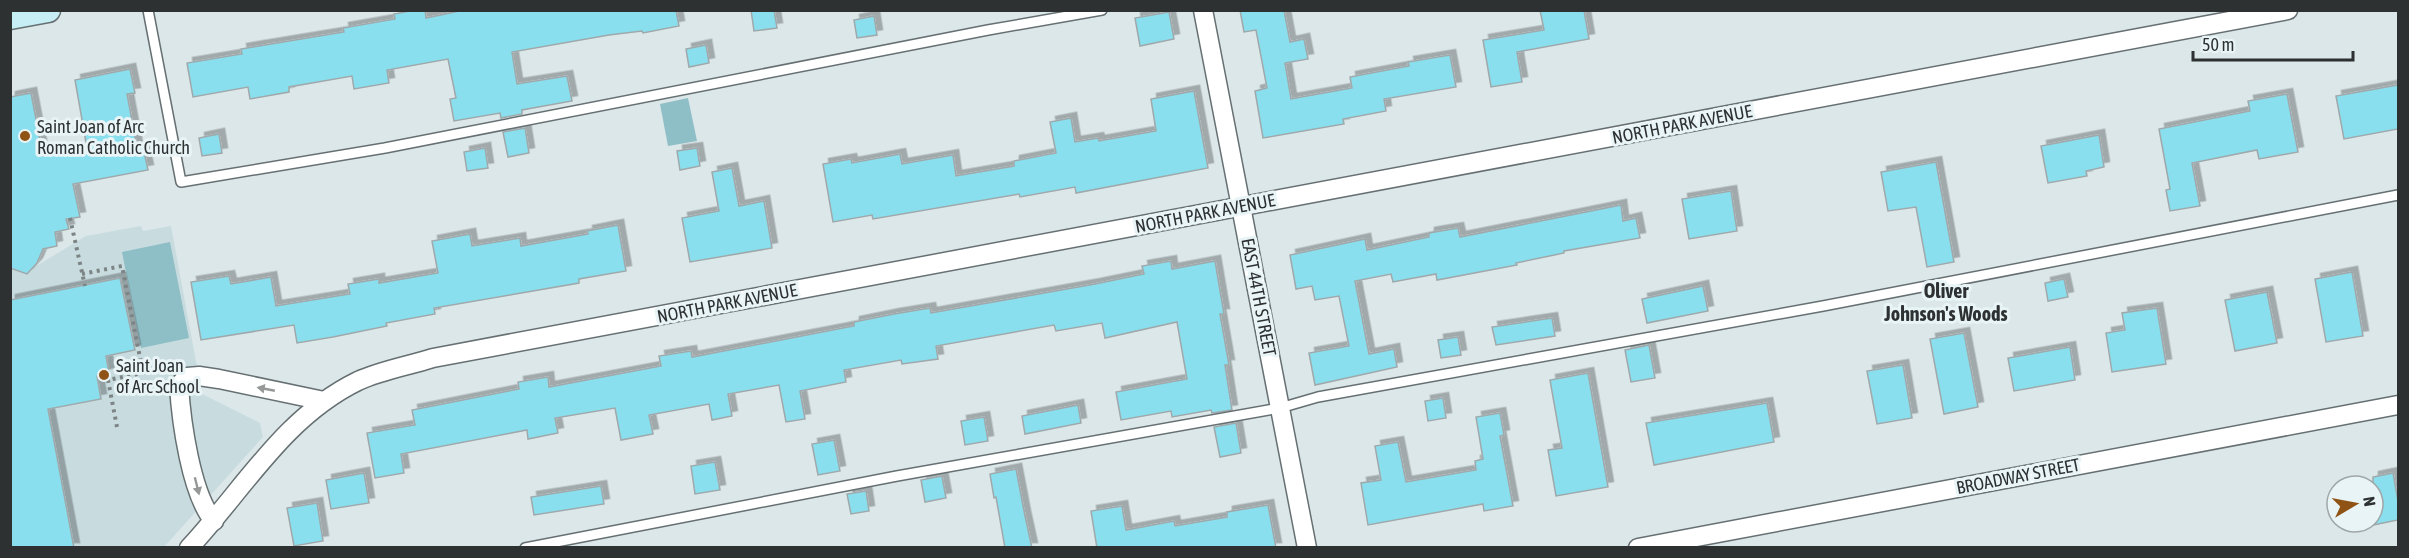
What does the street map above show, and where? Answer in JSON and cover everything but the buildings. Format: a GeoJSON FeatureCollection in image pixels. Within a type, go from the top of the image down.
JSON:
{"type":"FeatureCollection","features":[{"type":"Feature","properties":{"kind":"main road"},"geometry":{"type":"LineString","coordinates":[[10,17],[48,10]]}},
{"type":"Feature","properties":{"kind":"street","name":"EAST 44TH STREET"},"geometry":{"type":"LineString","coordinates":[[1203,10],[1307,548]]}},
{"type":"Feature","properties":{"kind":"street","name":"NORTH PARK AVENUE"},"geometry":{"type":"LineString","coordinates":[[189,548],[214,521],[284,434],[324,401],[369,376],[450,354],[2288,10]]}},
{"type":"Feature","properties":{"kind":"street"},"geometry":{"type":"LineString","coordinates":[[214,521],[201,502],[187,446],[179,386],[187,377],[219,379],[324,401]]}},
{"type":"Feature","properties":{"kind":"street","name":"BROADWAY STREET"},"geometry":{"type":"LineString","coordinates":[[1638,548],[2398,405]]}},
{"type":"Feature","properties":{"kind":"lane"},"geometry":{"type":"LineString","coordinates":[[148,10],[181,182],[385,148],[988,30],[1102,10]]}},
{"type":"Feature","properties":{"kind":"lane"},"geometry":{"type":"LineString","coordinates":[[525,548],[897,476],[1280,408],[1318,397],[1811,308],[2398,195]]}},
{"type":"Feature","properties":{"kind":"path"},"geometry":{"type":"LineString","coordinates":[[70,218],[85,286]]}},
{"type":"Feature","properties":{"kind":"path"},"geometry":{"type":"LineString","coordinates":[[81,274],[122,266],[143,373]]}},
{"type":"Feature","properties":{"kind":"path"},"geometry":{"type":"LineString","coordinates":[[117,427],[108,380],[167,368]]}},
{"type":"Feature","properties":{"kind":"shaded area"},"geometry":{"type":"Polygon","coordinates":[[[688,98],[697,141],[668,146],[660,104],[688,98]]]}},
{"type":"Feature","properties":{"kind":"shaded area","name":"Saint Joan of Arc School"},"geometry":{"type":"Polygon","coordinates":[[[141,226],[143,231],[171,226],[202,394],[260,423],[263,437],[164,547],[11,547],[10,267],[33,268],[86,236],[141,226]]]}},
{"type":"Feature","properties":{"kind":"shaded area"},"geometry":{"type":"Polygon","coordinates":[[[170,242],[189,338],[141,348],[122,252],[170,242]]]}},
{"type":"Feature","properties":{"kind":"place","name":"Saint Joan of Arc Roman Catholic Church"},"geometry":{"type":"Point","coordinates":[25,136]}},
{"type":"Feature","properties":{"kind":"place","name":"Saint Joan of Arc School"},"geometry":{"type":"Point","coordinates":[104,375]}},
{"type":"Feature","properties":{"kind":"district","name":"Oliver Johnson's Woods"},"geometry":{"type":"Point","coordinates":[1946,302]}}]}
